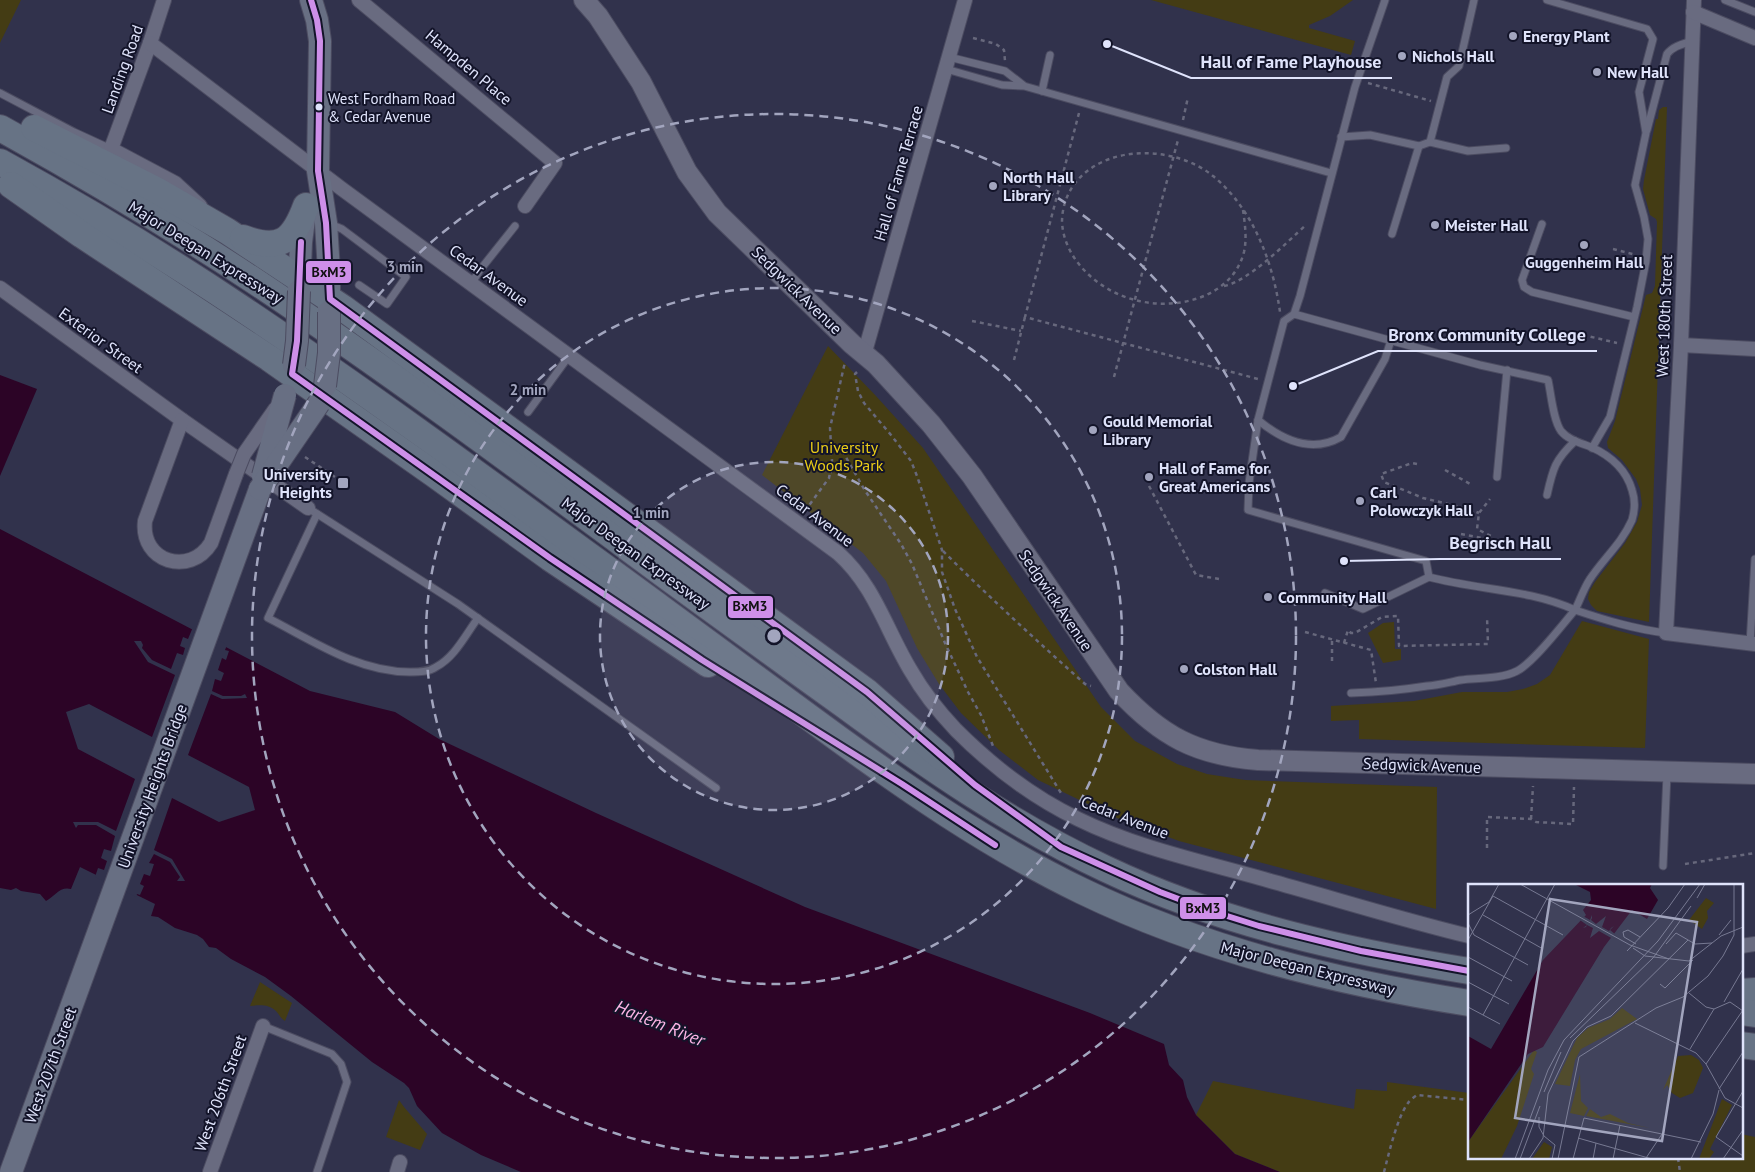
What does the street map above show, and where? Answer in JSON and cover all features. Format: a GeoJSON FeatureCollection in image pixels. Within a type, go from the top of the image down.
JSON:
{"type":"FeatureCollection","features":[{"type":"Feature","properties":{"kind":"highway"},"geometry":{"type":"LineString","coordinates":[[0,113],[142,183],[227,232],[846,677],[884,706],[975,785],[1062,847]]}},
{"type":"Feature","properties":{"kind":"highway","name":"Major Deegan Expressway"},"geometry":{"type":"LineString","coordinates":[[0,128],[157,219],[292,306],[520,468],[884,734],[970,793],[1062,847],[1160,892],[1259,926],[1361,951],[1468,971]]}},
{"type":"Feature","properties":{"kind":"highway","name":"Major Deegan Expressway"},"geometry":{"type":"LineString","coordinates":[[0,162],[122,233],[235,304],[497,489],[902,784],[976,833],[1037,869],[1182,934],[1292,967],[1386,989],[1468,1003]]}},
{"type":"Feature","properties":{"kind":"highway"},"geometry":{"type":"LineString","coordinates":[[0,178],[203,314],[290,379],[322,394],[550,558],[702,660],[902,784]]}},
{"type":"Feature","properties":{"kind":"highway"},"geometry":{"type":"LineString","coordinates":[[227,232],[256,242],[270,244],[281,242],[294,232],[306,206]]}},
{"type":"Feature","properties":{"kind":"highway"},"geometry":{"type":"LineString","coordinates":[[1742,992],[1755,991]]}},
{"type":"Feature","properties":{"kind":"highway"},"geometry":{"type":"LineString","coordinates":[[1742,1012],[1755,1014]]}},
{"type":"Feature","properties":{"kind":"highway"},"geometry":{"type":"LineString","coordinates":[[1742,1045],[1755,1048]]}},
{"type":"Feature","properties":{"kind":"main road"},"geometry":{"type":"LineString","coordinates":[[260,489],[322,394],[329,353],[330,305],[326,223],[318,171],[320,41],[317,20],[310,0]]}},
{"type":"Feature","properties":{"kind":"main road","name":"Sedgwick Avenue"},"geometry":{"type":"LineString","coordinates":[[584,0],[598,16],[641,82],[687,172],[717,213],[861,363],[883,372],[946,441],[1120,691],[1144,717],[1162,730],[1198,749],[1224,757],[1258,760],[1755,774]]}},
{"type":"Feature","properties":{"kind":"main road"},"geometry":{"type":"LineString","coordinates":[[260,489],[290,379],[297,341],[301,242],[306,206],[318,171]]}},
{"type":"Feature","properties":{"kind":"main road","name":"University Heights Bridge"},"geometry":{"type":"LineString","coordinates":[[89,958],[260,489]]}},
{"type":"Feature","properties":{"kind":"main road","name":"West 207th Street"},"geometry":{"type":"LineString","coordinates":[[11,1172],[89,958]]}},
{"type":"Feature","properties":{"kind":"street","name":"Landing Road"},"geometry":{"type":"LineString","coordinates":[[111,149],[164,0]]}},
{"type":"Feature","properties":{"kind":"street","name":"Hampden Place"},"geometry":{"type":"LineString","coordinates":[[359,0],[555,163],[525,206]]}},
{"type":"Feature","properties":{"kind":"street","name":"Hall of Fame Terrace"},"geometry":{"type":"LineString","coordinates":[[861,363],[965,0]]}},
{"type":"Feature","properties":{"kind":"street"},"geometry":{"type":"LineString","coordinates":[[1694,6],[1755,38]]}},
{"type":"Feature","properties":{"kind":"street","name":"West 180th Street"},"geometry":{"type":"LineString","coordinates":[[1666,633],[1681,345],[1694,6]]}},
{"type":"Feature","properties":{"kind":"street","name":"Cedar Avenue"},"geometry":{"type":"LineString","coordinates":[[150,43],[318,171],[847,561],[857,572],[880,608],[893,639],[911,672],[938,708],[980,753],[1011,779],[1048,803],[1115,835],[1352,903],[1403,920],[1468,936]]}},
{"type":"Feature","properties":{"kind":"street","name":"Major Deegan Expressway"},"geometry":{"type":"LineString","coordinates":[[111,149],[180,187],[227,232]]}},
{"type":"Feature","properties":{"kind":"street","name":"Exterior Street"},"geometry":{"type":"LineString","coordinates":[[0,288],[182,420],[312,510]]}},
{"type":"Feature","properties":{"kind":"street"},"geometry":{"type":"LineString","coordinates":[[1681,345],[1755,348]]}},
{"type":"Feature","properties":{"kind":"street"},"geometry":{"type":"LineString","coordinates":[[182,420],[146,518],[145,533],[151,548],[159,556],[173,562],[184,562],[198,557],[211,543],[244,454],[290,379]]}},
{"type":"Feature","properties":{"kind":"street"},"geometry":{"type":"LineString","coordinates":[[228,496],[234,486],[240,484],[260,489]]}},
{"type":"Feature","properties":{"kind":"street"},"geometry":{"type":"LineString","coordinates":[[1666,633],[1753,644]]}},
{"type":"Feature","properties":{"kind":"street"},"geometry":{"type":"LineString","coordinates":[[1742,946],[1755,944]]}},
{"type":"Feature","properties":{"kind":"street","name":"West 206th Street"},"geometry":{"type":"LineString","coordinates":[[213,1171],[263,1026]]}},
{"type":"Feature","properties":{"kind":"lane"},"geometry":{"type":"LineString","coordinates":[[1385,0],[1355,87],[1294,314],[1284,320],[1258,420],[1248,510],[1426,561],[1429,577]]}},
{"type":"Feature","properties":{"kind":"lane"},"geometry":{"type":"LineString","coordinates":[[1430,142],[1446,77],[1458,66],[1474,0]]}},
{"type":"Feature","properties":{"kind":"lane"},"geometry":{"type":"LineString","coordinates":[[1547,0],[1648,29],[1653,39],[1639,92],[1646,133]]}},
{"type":"Feature","properties":{"kind":"lane"},"geometry":{"type":"LineString","coordinates":[[1725,0],[1755,12]]}},
{"type":"Feature","properties":{"kind":"lane"},"geometry":{"type":"LineString","coordinates":[[1592,448],[1610,417],[1646,258],[1648,239],[1635,185],[1646,133],[1667,54],[1679,45],[1692,41]]}},
{"type":"Feature","properties":{"kind":"lane"},"geometry":{"type":"LineString","coordinates":[[1042,91],[1050,55]]}},
{"type":"Feature","properties":{"kind":"lane"},"geometry":{"type":"LineString","coordinates":[[948,63],[1005,71],[1024,86]]}},
{"type":"Feature","properties":{"kind":"lane"},"geometry":{"type":"LineString","coordinates":[[948,63],[1002,85],[1024,86],[1331,173]]}},
{"type":"Feature","properties":{"kind":"lane"},"geometry":{"type":"LineString","coordinates":[[0,93],[111,149]]}},
{"type":"Feature","properties":{"kind":"lane"},"geometry":{"type":"LineString","coordinates":[[1341,137],[1370,135],[1418,146],[1430,142],[1468,152],[1506,148]]}},
{"type":"Feature","properties":{"kind":"lane"},"geometry":{"type":"LineString","coordinates":[[1392,234],[1418,146]]}},
{"type":"Feature","properties":{"kind":"lane"},"geometry":{"type":"LineString","coordinates":[[326,223],[342,229],[406,277],[387,304],[359,285]]}},
{"type":"Feature","properties":{"kind":"lane"},"geometry":{"type":"LineString","coordinates":[[1542,224],[1522,280],[1524,287],[1532,292],[1634,317]]}},
{"type":"Feature","properties":{"kind":"lane"},"geometry":{"type":"LineString","coordinates":[[471,284],[515,226]]}},
{"type":"Feature","properties":{"kind":"lane"},"geometry":{"type":"LineString","coordinates":[[1294,314],[1480,365],[1548,380],[1556,421],[1561,431],[1575,441],[1592,448],[1616,463],[1624,472],[1634,495],[1633,517],[1626,531],[1618,545],[1590,580],[1575,610],[1542,648],[1518,670],[1505,675],[1430,686],[1351,693]]}},
{"type":"Feature","properties":{"kind":"lane"},"geometry":{"type":"LineString","coordinates":[[1258,420],[1274,434],[1294,442],[1317,446],[1329,444],[1340,437],[1373,382],[1392,340]]}},
{"type":"Feature","properties":{"kind":"lane"},"geometry":{"type":"LineString","coordinates":[[528,412],[569,356]]}},
{"type":"Feature","properties":{"kind":"lane"},"geometry":{"type":"LineString","coordinates":[[1497,476],[1507,370]]}},
{"type":"Feature","properties":{"kind":"lane"},"geometry":{"type":"LineString","coordinates":[[1547,495],[1554,466],[1561,454],[1575,441]]}},
{"type":"Feature","properties":{"kind":"lane"},"geometry":{"type":"LineString","coordinates":[[478,618],[444,662],[434,669],[422,672],[380,670],[357,663],[268,618],[312,510],[478,618],[716,788]]}},
{"type":"Feature","properties":{"kind":"lane"},"geometry":{"type":"LineString","coordinates":[[1753,644],[1755,558]]}},
{"type":"Feature","properties":{"kind":"lane"},"geometry":{"type":"LineString","coordinates":[[1325,593],[1363,608],[1429,577],[1450,583],[1496,588],[1557,602],[1608,621],[1666,633]]}},
{"type":"Feature","properties":{"kind":"lane"},"geometry":{"type":"LineString","coordinates":[[1663,866],[1667,772]]}},
{"type":"Feature","properties":{"kind":"lane"},"geometry":{"type":"LineString","coordinates":[[263,1026],[332,1054],[341,1064],[347,1082],[317,1172]]}},
{"type":"Feature","properties":{"kind":"path"},"geometry":{"type":"LineString","coordinates":[[973,38],[1001,47],[1006,56],[1004,65]]}},
{"type":"Feature","properties":{"kind":"path"},"geometry":{"type":"LineString","coordinates":[[1368,83],[1433,102]]}},
{"type":"Feature","properties":{"kind":"path"},"geometry":{"type":"LineString","coordinates":[[1182,120],[1188,97]]}},
{"type":"Feature","properties":{"kind":"path"},"geometry":{"type":"LineString","coordinates":[[1014,360],[1080,112]]}},
{"type":"Feature","properties":{"kind":"path"},"geometry":{"type":"LineString","coordinates":[[1114,377],[1178,140]]}},
{"type":"Feature","properties":{"kind":"path"},"geometry":{"type":"LineString","coordinates":[[1244,210],[1246,228],[1245,250],[1232,277],[1223,286],[1209,294],[1183,302],[1168,303],[1135,300],[1113,292],[1100,284],[1076,260],[1069,248],[1062,222],[1064,204],[1068,193],[1077,180],[1102,161],[1130,154],[1162,154],[1198,167],[1221,184],[1244,210],[1254,225],[1277,292],[1280,314]]}},
{"type":"Feature","properties":{"kind":"path"},"geometry":{"type":"LineString","coordinates":[[1056,202],[1064,204]]}},
{"type":"Feature","properties":{"kind":"path"},"geometry":{"type":"LineString","coordinates":[[1223,286],[1232,285],[1246,277],[1306,225]]}},
{"type":"Feature","properties":{"kind":"path"},"geometry":{"type":"LineString","coordinates":[[1613,249],[1646,258]]}},
{"type":"Feature","properties":{"kind":"path"},"geometry":{"type":"LineString","coordinates":[[1025,316],[1262,380]]}},
{"type":"Feature","properties":{"kind":"path"},"geometry":{"type":"LineString","coordinates":[[972,320],[1021,331]]}},
{"type":"Feature","properties":{"kind":"path"},"geometry":{"type":"LineString","coordinates":[[1575,333],[1627,346]]}},
{"type":"Feature","properties":{"kind":"path"},"geometry":{"type":"LineString","coordinates":[[805,511],[829,478],[832,461],[830,428],[845,362]]}},
{"type":"Feature","properties":{"kind":"path"},"geometry":{"type":"LineString","coordinates":[[861,363],[855,374],[858,391],[864,403],[911,461],[942,550],[942,572],[955,609],[977,657],[1062,796]]}},
{"type":"Feature","properties":{"kind":"path"},"geometry":{"type":"LineString","coordinates":[[830,443],[839,445],[864,489],[902,544],[945,643],[981,715],[995,750]]}},
{"type":"Feature","properties":{"kind":"path"},"geometry":{"type":"LineString","coordinates":[[304,456],[341,482]]}},
{"type":"Feature","properties":{"kind":"path"},"geometry":{"type":"LineString","coordinates":[[1417,464],[1381,474],[1382,479],[1384,482],[1423,498],[1479,513]]}},
{"type":"Feature","properties":{"kind":"path"},"geometry":{"type":"LineString","coordinates":[[1445,470],[1472,485]]}},
{"type":"Feature","properties":{"kind":"path"},"geometry":{"type":"LineString","coordinates":[[1149,486],[1196,575],[1219,579]]}},
{"type":"Feature","properties":{"kind":"path"},"geometry":{"type":"LineString","coordinates":[[1461,534],[1488,539],[1491,536],[1477,530],[1479,513],[1490,499]]}},
{"type":"Feature","properties":{"kind":"path"},"geometry":{"type":"LineString","coordinates":[[942,550],[1036,640],[1085,684],[1091,686]]}},
{"type":"Feature","properties":{"kind":"path"},"geometry":{"type":"LineString","coordinates":[[1344,643],[1348,630],[1351,633],[1355,633],[1382,617],[1398,616],[1399,646],[1488,644],[1487,617]]}},
{"type":"Feature","properties":{"kind":"path"},"geometry":{"type":"LineString","coordinates":[[1304,632],[1370,650],[1378,692]]}},
{"type":"Feature","properties":{"kind":"path"},"geometry":{"type":"LineString","coordinates":[[1332,640],[1332,661]]}},
{"type":"Feature","properties":{"kind":"path"},"geometry":{"type":"LineString","coordinates":[[1531,819],[1532,786]]}},
{"type":"Feature","properties":{"kind":"path"},"geometry":{"type":"LineString","coordinates":[[1488,848],[1488,817],[1531,819],[1536,822],[1573,824],[1574,787]]}},
{"type":"Feature","properties":{"kind":"path"},"geometry":{"type":"LineString","coordinates":[[1685,864],[1755,853]]}},
{"type":"Feature","properties":{"kind":"path"},"geometry":{"type":"LineString","coordinates":[[1384,1172],[1393,1141],[1408,1103],[1417,1095],[1468,1100]]}},
{"type":"Feature","properties":{"kind":"green space"},"geometry":{"type":"Polygon","coordinates":[[[0,0],[21,0],[0,43],[0,0]]]}},
{"type":"Feature","properties":{"kind":"green space"},"geometry":{"type":"Polygon","coordinates":[[[1151,0],[1353,0],[1330,16],[1309,25],[1309,28],[1355,41],[1351,55],[1151,0]]]}},
{"type":"Feature","properties":{"kind":"green space"},"geometry":{"type":"Polygon","coordinates":[[[1667,107],[1649,622],[1597,611],[1588,599],[1589,592],[1595,582],[1625,543],[1637,522],[1642,505],[1640,489],[1636,479],[1622,460],[1608,448],[1607,442],[1615,421],[1646,295],[1652,293],[1655,286],[1657,222],[1650,215],[1643,189],[1656,119],[1658,119],[1659,110],[1667,107]]]}},
{"type":"Feature","properties":{"kind":"green space","name":"University Woods Park"},"geometry":{"type":"Polygon","coordinates":[[[828,346],[923,448],[1101,707],[1135,741],[1177,764],[1207,774],[1245,780],[1437,787],[1436,909],[1179,841],[1117,818],[1038,780],[999,750],[961,713],[939,684],[917,648],[886,581],[863,553],[762,475],[828,346]]]}},
{"type":"Feature","properties":{"kind":"green space"},"geometry":{"type":"Polygon","coordinates":[[[1582,621],[1649,639],[1645,748],[1359,739],[1359,720],[1331,721],[1331,706],[1414,701],[1462,692],[1507,692],[1537,684],[1550,675],[1582,621]]]}},
{"type":"Feature","properties":{"kind":"green space"},"geometry":{"type":"Polygon","coordinates":[[[1394,622],[1395,649],[1401,649],[1401,660],[1383,663],[1368,633],[1383,623],[1394,622]]]}},
{"type":"Feature","properties":{"kind":"green space"},"geometry":{"type":"Polygon","coordinates":[[[260,982],[292,1003],[285,1021],[270,1007],[250,1006],[260,982]]]}},
{"type":"Feature","properties":{"kind":"green space"},"geometry":{"type":"Polygon","coordinates":[[[1213,1081],[1354,1109],[1356,1089],[1387,1091],[1387,1082],[1468,1093],[1468,1160],[1742,1160],[1742,1134],[1755,1137],[1755,1172],[1280,1172],[1235,1154],[1196,1115],[1213,1081]]]}},
{"type":"Feature","properties":{"kind":"green space"},"geometry":{"type":"Polygon","coordinates":[[[399,1100],[427,1134],[420,1150],[386,1137],[399,1100]]]}},
{"type":"Feature","properties":{"kind":"water"},"geometry":{"type":"Polygon","coordinates":[[[0,375],[37,389],[0,476],[0,375]]]}},
{"type":"Feature","properties":{"kind":"water","name":"Harlem River"},"geometry":{"type":"Polygon","coordinates":[[[0,529],[310,691],[395,712],[439,739],[596,813],[805,907],[1090,1013],[1164,1044],[1169,1065],[1183,1080],[1187,1097],[1196,1115],[1235,1154],[1280,1172],[521,1172],[481,1155],[442,1133],[417,1106],[409,1088],[404,1083],[372,1062],[265,977],[231,959],[216,948],[209,947],[197,935],[175,928],[158,917],[151,916],[155,904],[80,867],[71,889],[61,890],[46,901],[40,894],[21,891],[16,888],[11,890],[0,888],[0,529]]]}},
{"type":"Feature","properties":{"kind":"pier"},"geometry":{"type":"Polygon","coordinates":[[[193,627],[227,645],[225,650],[229,651],[226,660],[222,658],[218,670],[224,673],[221,681],[215,679],[212,691],[223,696],[241,696],[245,694],[247,698],[222,699],[211,694],[188,755],[249,787],[255,810],[219,822],[172,798],[154,850],[172,859],[185,881],[177,881],[180,877],[170,862],[154,854],[149,863],[154,864],[150,876],[144,874],[140,884],[144,886],[140,895],[137,894],[136,897],[95,877],[98,868],[104,870],[107,861],[101,858],[104,849],[111,851],[115,836],[96,825],[78,825],[76,828],[73,822],[98,822],[116,831],[135,779],[78,749],[66,712],[89,704],[152,737],[175,675],[148,662],[134,641],[141,641],[142,648],[152,660],[171,669],[177,653],[183,655],[185,648],[180,646],[183,637],[188,639],[193,627]]]}},
{"type":"Feature","properties":{"kind":"transit line","name":"BxM3"},"geometry":{"type":"LineString","coordinates":[[311,0],[317,20],[320,41],[318,171],[326,223],[330,299],[867,692],[975,785],[1061,847],[1160,892],[1259,926],[1361,951],[1468,971]]}},
{"type":"Feature","properties":{"kind":"transit line","name":"BxM3"},"geometry":{"type":"LineString","coordinates":[[301,242],[297,341],[292,374],[550,558],[702,660],[902,784],[995,845]]}},
{"type":"Feature","properties":{"kind":"place","name":"Energy Plant"},"geometry":{"type":"Point","coordinates":[1513,36]}},
{"type":"Feature","properties":{"kind":"place","name":"Hall of Fame Playhouse"},"geometry":{"type":"Point","coordinates":[1107,44]}},
{"type":"Feature","properties":{"kind":"place","name":"Nichols Hall"},"geometry":{"type":"Point","coordinates":[1402,56]}},
{"type":"Feature","properties":{"kind":"place","name":"New Hall"},"geometry":{"type":"Point","coordinates":[1597,72]}},
{"type":"Feature","properties":{"kind":"place","name":"West Fordham Road & Cedar Avenue"},"geometry":{"type":"Point","coordinates":[319,107]}},
{"type":"Feature","properties":{"kind":"place","name":"North Hall Library"},"geometry":{"type":"Point","coordinates":[993,186]}},
{"type":"Feature","properties":{"kind":"place","name":"Meister Hall"},"geometry":{"type":"Point","coordinates":[1435,225]}},
{"type":"Feature","properties":{"kind":"place","name":"Guggenheim Hall"},"geometry":{"type":"Point","coordinates":[1584,245]}},
{"type":"Feature","properties":{"kind":"place","name":"Bronx Community College"},"geometry":{"type":"Point","coordinates":[1293,386]}},
{"type":"Feature","properties":{"kind":"place","name":"Gould Memorial Library"},"geometry":{"type":"Point","coordinates":[1093,430]}},
{"type":"Feature","properties":{"kind":"place","name":"Hall of Fame for Great Americans"},"geometry":{"type":"Point","coordinates":[1149,477]}},
{"type":"Feature","properties":{"kind":"place","name":"University Heights"},"geometry":{"type":"Point","coordinates":[343,483]}},
{"type":"Feature","properties":{"kind":"place","name":"Carl Polowczyk Hall"},"geometry":{"type":"Point","coordinates":[1360,501]}},
{"type":"Feature","properties":{"kind":"place","name":"Begrisch Hall"},"geometry":{"type":"Point","coordinates":[1344,561]}},
{"type":"Feature","properties":{"kind":"place","name":"Community Hall"},"geometry":{"type":"Point","coordinates":[1268,597]}},
{"type":"Feature","properties":{"kind":"place","name":"Colston Hall"},"geometry":{"type":"Point","coordinates":[1184,669]}}]}
